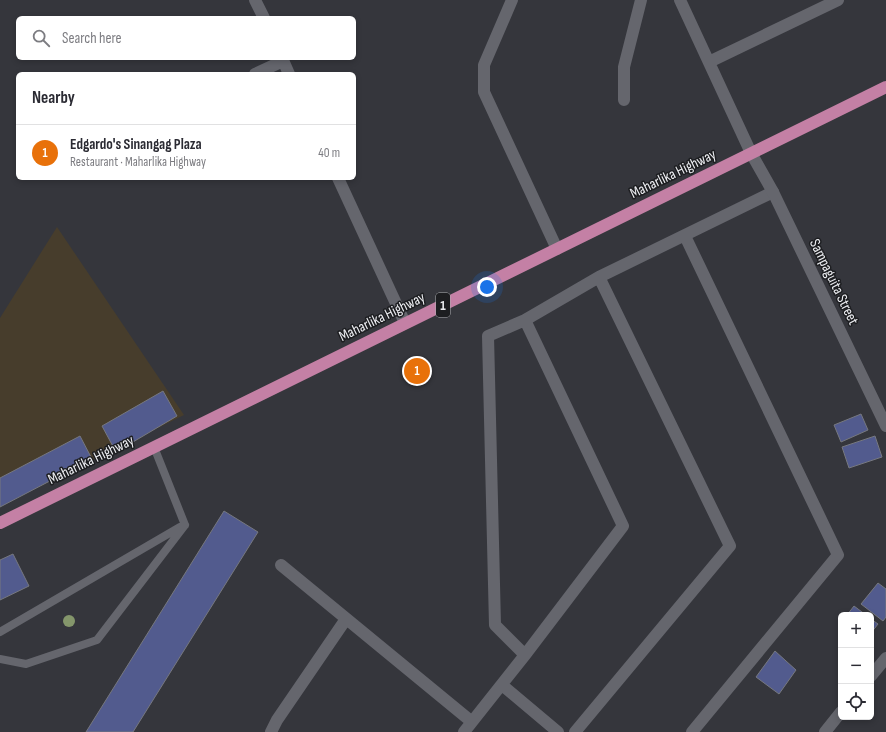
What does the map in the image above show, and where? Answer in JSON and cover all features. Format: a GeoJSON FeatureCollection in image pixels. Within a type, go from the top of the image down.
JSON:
{"type":"FeatureCollection","features":[{"type":"Feature","properties":{"kind":"highway","name":"Maharlika Highway"},"geometry":{"type":"LineString","coordinates":[[0,523],[886,87]]}},
{"type":"Feature","properties":{"kind":"street"},"geometry":{"type":"LineString","coordinates":[[255,0],[263,16]]}},
{"type":"Feature","properties":{"kind":"street"},"geometry":{"type":"LineString","coordinates":[[512,0],[484,65],[484,92],[557,249]]}},
{"type":"Feature","properties":{"kind":"street"},"geometry":{"type":"LineString","coordinates":[[624,100],[624,67],[641,0]]}},
{"type":"Feature","properties":{"kind":"street","name":"Sampaguita Street"},"geometry":{"type":"LineString","coordinates":[[680,0],[751,153],[773,192],[886,426]]}},
{"type":"Feature","properties":{"kind":"street"},"geometry":{"type":"LineString","coordinates":[[709,62],[838,0]]}},
{"type":"Feature","properties":{"kind":"street"},"geometry":{"type":"LineString","coordinates":[[259,72],[281,60]]}},
{"type":"Feature","properties":{"kind":"street"},"geometry":{"type":"LineString","coordinates":[[283,60],[289,72]]}},
{"type":"Feature","properties":{"kind":"street"},"geometry":{"type":"LineString","coordinates":[[339,180],[405,323]]}},
{"type":"Feature","properties":{"kind":"street"},"geometry":{"type":"LineString","coordinates":[[525,655],[495,625],[488,336],[525,320],[599,278],[773,192]]}},
{"type":"Feature","properties":{"kind":"street"},"geometry":{"type":"LineString","coordinates":[[685,236],[838,555],[692,732]]}},
{"type":"Feature","properties":{"kind":"street"},"geometry":{"type":"LineString","coordinates":[[575,732],[730,546],[599,278]]}},
{"type":"Feature","properties":{"kind":"street"},"geometry":{"type":"LineString","coordinates":[[464,732],[502,685],[623,526],[525,320]]}},
{"type":"Feature","properties":{"kind":"street"},"geometry":{"type":"LineString","coordinates":[[281,565],[472,722]]}},
{"type":"Feature","properties":{"kind":"street"},"geometry":{"type":"LineString","coordinates":[[271,732],[277,720],[346,618]]}},
{"type":"Feature","properties":{"kind":"street"},"geometry":{"type":"LineString","coordinates":[[874,672],[886,658]]}},
{"type":"Feature","properties":{"kind":"street"},"geometry":{"type":"LineString","coordinates":[[502,685],[558,732]]}},
{"type":"Feature","properties":{"kind":"street"},"geometry":{"type":"LineString","coordinates":[[825,732],[838,716]]}},
{"type":"Feature","properties":{"kind":"lane"},"geometry":{"type":"LineString","coordinates":[[154,447],[185,525]]}},
{"type":"Feature","properties":{"kind":"lane"},"geometry":{"type":"LineString","coordinates":[[0,632],[185,525]]}},
{"type":"Feature","properties":{"kind":"lane"},"geometry":{"type":"LineString","coordinates":[[0,659],[26,664],[97,640],[185,525]]}},
{"type":"Feature","properties":{"kind":"shaded area"},"geometry":{"type":"Polygon","coordinates":[[[57,227],[184,415],[0,506],[0,318],[57,227]]]}},
{"type":"Feature","properties":{"kind":"building"},"geometry":{"type":"Polygon","coordinates":[[[163,391],[177,416],[116,452],[102,426],[163,391]]]}},
{"type":"Feature","properties":{"kind":"building"},"geometry":{"type":"Polygon","coordinates":[[[861,414],[868,430],[841,442],[834,425],[861,414]]]}},
{"type":"Feature","properties":{"kind":"building"},"geometry":{"type":"Polygon","coordinates":[[[80,436],[92,459],[0,507],[0,478],[80,436]]]}},
{"type":"Feature","properties":{"kind":"building"},"geometry":{"type":"Polygon","coordinates":[[[875,436],[882,457],[849,468],[842,447],[875,436]]]}},
{"type":"Feature","properties":{"kind":"building"},"geometry":{"type":"Polygon","coordinates":[[[224,511],[258,532],[133,732],[86,732],[224,511]]]}},
{"type":"Feature","properties":{"kind":"building"},"geometry":{"type":"Polygon","coordinates":[[[13,554],[29,586],[0,600],[0,560],[13,554]]]}},
{"type":"Feature","properties":{"kind":"building"},"geometry":{"type":"Polygon","coordinates":[[[878,583],[886,589],[886,617],[883,621],[874,614],[874,612],[871,612],[861,604],[878,583]]]}},
{"type":"Feature","properties":{"kind":"building"},"geometry":{"type":"Polygon","coordinates":[[[854,606],[862,612],[849,612],[854,606]]]}},
{"type":"Feature","properties":{"kind":"building"},"geometry":{"type":"Polygon","coordinates":[[[874,621],[878,624],[874,629],[874,621]]]}},
{"type":"Feature","properties":{"kind":"building"},"geometry":{"type":"Polygon","coordinates":[[[775,651],[796,670],[779,694],[756,677],[775,651]]]}},
{"type":"Feature","properties":{"kind":"place","name":"Edgardo's Sinangag Plaza"},"geometry":{"type":"Point","coordinates":[417,371]}}]}
